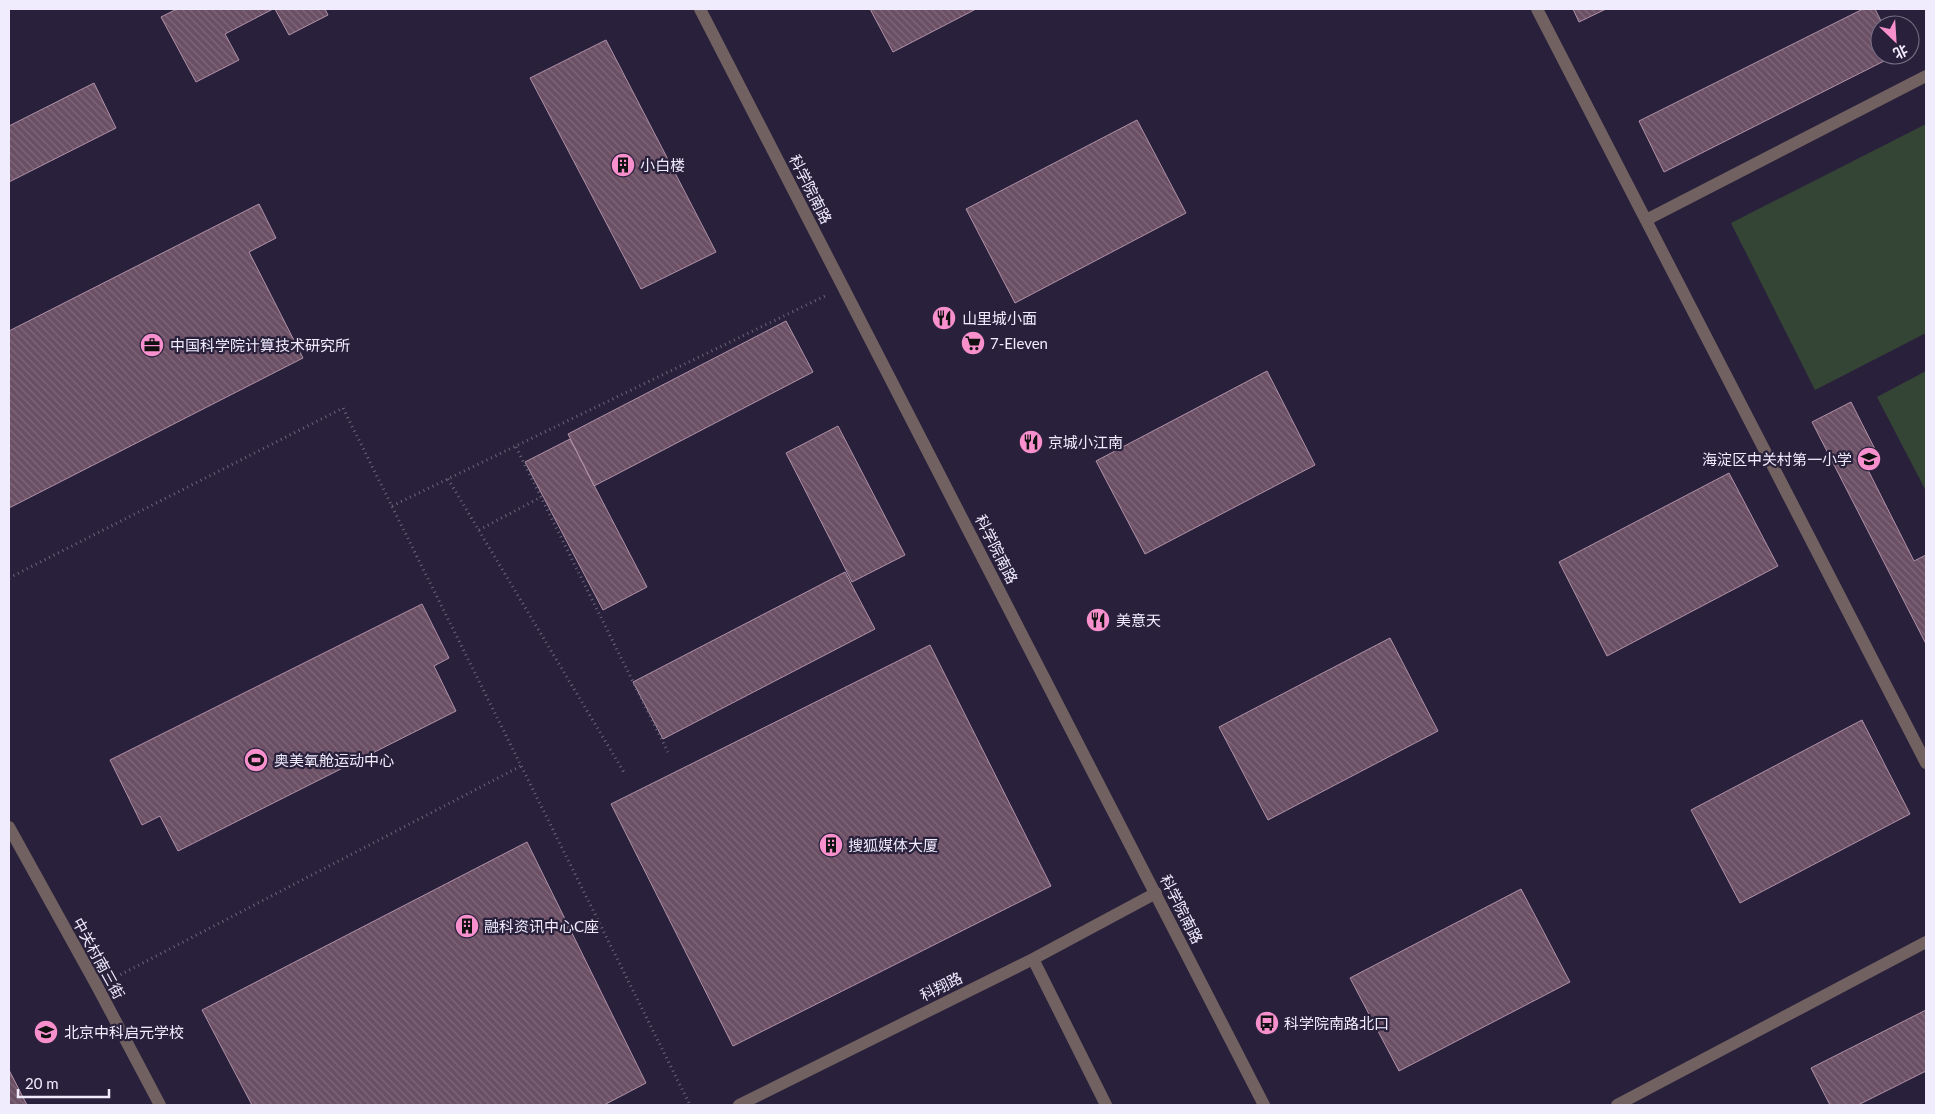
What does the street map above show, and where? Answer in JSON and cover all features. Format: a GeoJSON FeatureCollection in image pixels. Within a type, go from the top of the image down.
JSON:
{"type":"FeatureCollection","features":[{"type":"Feature","properties":{"kind":"street","name":"科学院南路"},"geometry":{"type":"LineString","coordinates":[[700,9],[1264,1105]]}},
{"type":"Feature","properties":{"kind":"street"},"geometry":{"type":"LineString","coordinates":[[1537,9],[1926,763]]}},
{"type":"Feature","properties":{"kind":"street"},"geometry":{"type":"LineString","coordinates":[[1646,220],[1926,76]]}},
{"type":"Feature","properties":{"kind":"street","name":"中关村南三街"},"geometry":{"type":"LineString","coordinates":[[9,827],[13,844],[97,986],[160,1105]]}},
{"type":"Feature","properties":{"kind":"street","name":"科翔路"},"geometry":{"type":"LineString","coordinates":[[739,1105],[1033,958],[1156,893]]}},
{"type":"Feature","properties":{"kind":"street"},"geometry":{"type":"LineString","coordinates":[[1617,1105],[1926,942]]}},
{"type":"Feature","properties":{"kind":"street"},"geometry":{"type":"LineString","coordinates":[[1033,958],[1106,1105]]}},
{"type":"Feature","properties":{"kind":"path"},"geometry":{"type":"LineString","coordinates":[[392,506],[843,287]]}},
{"type":"Feature","properties":{"kind":"path"},"geometry":{"type":"LineString","coordinates":[[9,578],[343,408],[690,1105]]}},
{"type":"Feature","properties":{"kind":"path"},"geometry":{"type":"LineString","coordinates":[[516,446],[668,752]]}},
{"type":"Feature","properties":{"kind":"path"},"geometry":{"type":"LineString","coordinates":[[448,479],[625,774]]}},
{"type":"Feature","properties":{"kind":"path"},"geometry":{"type":"LineString","coordinates":[[479,530],[541,498]]}},
{"type":"Feature","properties":{"kind":"path"},"geometry":{"type":"LineString","coordinates":[[97,986],[521,766]]}},
{"type":"Feature","properties":{"kind":"green space"},"geometry":{"type":"Polygon","coordinates":[[[1926,124],[1926,333],[1815,390],[1731,223],[1926,124]]]}},
{"type":"Feature","properties":{"kind":"green space"},"geometry":{"type":"Polygon","coordinates":[[[1926,371],[1926,491],[1877,397],[1926,371]]]}},
{"type":"Feature","properties":{"kind":"building"},"geometry":{"type":"Polygon","coordinates":[[[177,9],[273,9],[225,34],[239,60],[196,82],[161,17],[177,9]]]}},
{"type":"Feature","properties":{"kind":"building"},"geometry":{"type":"Polygon","coordinates":[[[275,9],[325,9],[328,15],[289,35],[275,9]]]}},
{"type":"Feature","properties":{"kind":"building"},"geometry":{"type":"Polygon","coordinates":[[[870,9],[976,9],[893,52],[870,9]]]}},
{"type":"Feature","properties":{"kind":"building"},"geometry":{"type":"Polygon","coordinates":[[[1573,9],[1606,9],[1579,22],[1573,9]]]}},
{"type":"Feature","properties":{"kind":"building"},"geometry":{"type":"Polygon","coordinates":[[[1863,9],[1875,9],[1878,15],[1870,15],[1870,65],[1876,65],[1664,172],[1639,121],[1863,9]]]}},
{"type":"Feature","properties":{"kind":"building","name":"小白楼"},"geometry":{"type":"Polygon","coordinates":[[[606,40],[716,252],[641,289],[530,78],[606,40]]]}},
{"type":"Feature","properties":{"kind":"building"},"geometry":{"type":"Polygon","coordinates":[[[94,83],[116,128],[9,182],[9,126],[94,83]]]}},
{"type":"Feature","properties":{"kind":"building"},"geometry":{"type":"Polygon","coordinates":[[[1137,120],[1186,213],[1015,303],[966,209],[1137,120]]]}},
{"type":"Feature","properties":{"kind":"building","name":"中国科学院计算技术研究所"},"geometry":{"type":"Polygon","coordinates":[[[259,204],[276,238],[249,252],[303,358],[9,508],[9,331],[259,204]]]}},
{"type":"Feature","properties":{"kind":"building"},"geometry":{"type":"Polygon","coordinates":[[[786,321],[813,372],[594,486],[568,434],[786,321]]]}},
{"type":"Feature","properties":{"kind":"building"},"geometry":{"type":"Polygon","coordinates":[[[1267,371],[1315,465],[1145,554],[1096,461],[1267,371]]]}},
{"type":"Feature","properties":{"kind":"building"},"geometry":{"type":"Polygon","coordinates":[[[1851,402],[1880,459],[1866,466],[1914,561],[1926,555],[1926,644],[1812,422],[1851,402]]]}},
{"type":"Feature","properties":{"kind":"building"},"geometry":{"type":"Polygon","coordinates":[[[838,426],[905,555],[852,582],[786,453],[838,426]]]}},
{"type":"Feature","properties":{"kind":"building"},"geometry":{"type":"Polygon","coordinates":[[[570,439],[647,587],[603,610],[525,462],[570,439]]]}},
{"type":"Feature","properties":{"kind":"building"},"geometry":{"type":"Polygon","coordinates":[[[1729,473],[1778,566],[1607,656],[1559,562],[1729,473]]]}},
{"type":"Feature","properties":{"kind":"building"},"geometry":{"type":"Polygon","coordinates":[[[845,572],[875,629],[663,739],[633,682],[845,572]]]}},
{"type":"Feature","properties":{"kind":"building"},"geometry":{"type":"Polygon","coordinates":[[[422,604],[449,658],[434,666],[456,711],[178,851],[160,816],[142,825],[110,760],[422,604]]]}},
{"type":"Feature","properties":{"kind":"building"},"geometry":{"type":"Polygon","coordinates":[[[1390,638],[1438,731],[1268,820],[1219,727],[1390,638]]]}},
{"type":"Feature","properties":{"kind":"building","name":"搜狐媒体大厦"},"geometry":{"type":"Polygon","coordinates":[[[930,645],[1051,886],[733,1046],[611,804],[930,645]]]}},
{"type":"Feature","properties":{"kind":"building"},"geometry":{"type":"Polygon","coordinates":[[[1862,720],[1910,814],[1740,903],[1691,810],[1862,720]]]}},
{"type":"Feature","properties":{"kind":"building","name":"融科资讯中心C座"},"geometry":{"type":"Polygon","coordinates":[[[527,842],[646,1083],[604,1105],[252,1105],[202,1010],[527,842]]]}},
{"type":"Feature","properties":{"kind":"building"},"geometry":{"type":"Polygon","coordinates":[[[1521,889],[1570,982],[1399,1071],[1350,978],[1521,889]]]}},
{"type":"Feature","properties":{"kind":"building"},"geometry":{"type":"Polygon","coordinates":[[[1926,1010],[1926,1071],[1858,1105],[1830,1105],[1811,1068],[1926,1010]]]}},
{"type":"Feature","properties":{"kind":"building"},"geometry":{"type":"Polygon","coordinates":[[[9,1070],[27,1105],[9,1105],[9,1070]]]}},
{"type":"Feature","properties":{"kind":"place","name":"小白楼"},"geometry":{"type":"Point","coordinates":[623,165]}},
{"type":"Feature","properties":{"kind":"place","name":"山里城小面"},"geometry":{"type":"Point","coordinates":[944,318]}},
{"type":"Feature","properties":{"kind":"place","name":"7-Eleven"},"geometry":{"type":"Point","coordinates":[973,343]}},
{"type":"Feature","properties":{"kind":"place","name":"中国科学院计算技术研究所"},"geometry":{"type":"Point","coordinates":[152,345]}},
{"type":"Feature","properties":{"kind":"place","name":"京城小江南"},"geometry":{"type":"Point","coordinates":[1031,442]}},
{"type":"Feature","properties":{"kind":"place","name":"海淀区中关村第一小学"},"geometry":{"type":"Point","coordinates":[1869,459]}},
{"type":"Feature","properties":{"kind":"place","name":"美意天"},"geometry":{"type":"Point","coordinates":[1098,620]}},
{"type":"Feature","properties":{"kind":"place","name":"奥美氧舱运动中心"},"geometry":{"type":"Point","coordinates":[256,760]}},
{"type":"Feature","properties":{"kind":"place","name":"搜狐媒体大厦"},"geometry":{"type":"Point","coordinates":[831,845]}},
{"type":"Feature","properties":{"kind":"place","name":"融科资讯中心C座"},"geometry":{"type":"Point","coordinates":[467,926]}},
{"type":"Feature","properties":{"kind":"place","name":"科学院南路北口"},"geometry":{"type":"Point","coordinates":[1267,1023]}},
{"type":"Feature","properties":{"kind":"place","name":"北京中科启元学校"},"geometry":{"type":"Point","coordinates":[46,1032]}}]}
